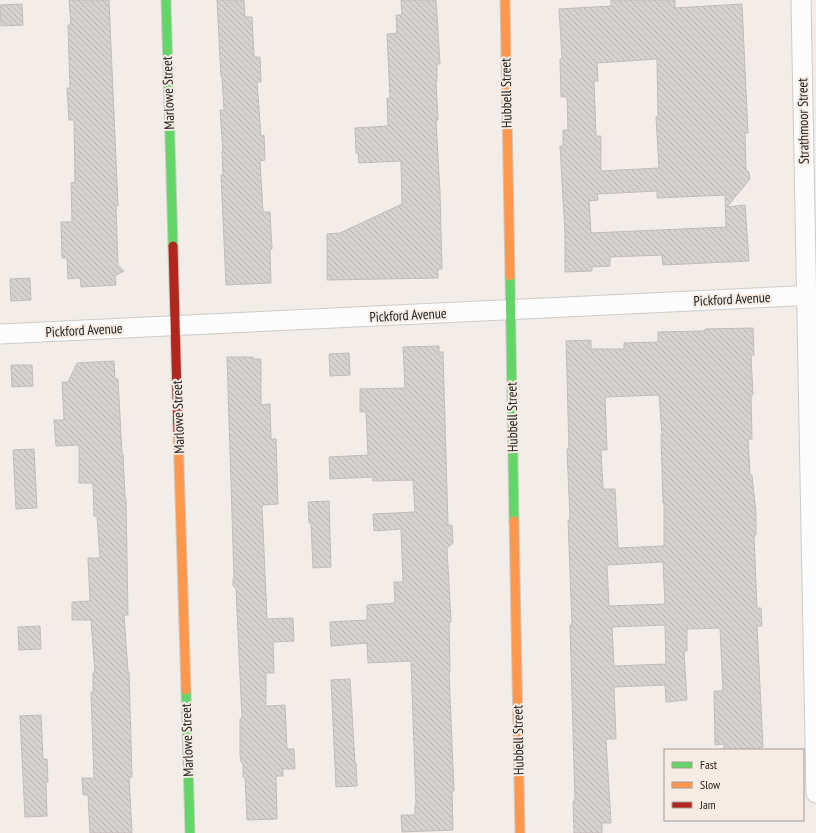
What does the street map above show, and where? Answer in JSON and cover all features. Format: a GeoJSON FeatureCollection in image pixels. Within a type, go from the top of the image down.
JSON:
{"type":"FeatureCollection","features":[{"type":"Feature","properties":{"kind":"street","name":"Marlowe Street"},"geometry":{"type":"LineString","coordinates":[[166,0],[190,833]]}},
{"type":"Feature","properties":{"kind":"street","name":"Hubbell Street"},"geometry":{"type":"LineString","coordinates":[[504,0],[520,833]]}},
{"type":"Feature","properties":{"kind":"street","name":"Strathmoor Street"},"geometry":{"type":"LineString","coordinates":[[801,0],[811,295],[816,793]]}},
{"type":"Feature","properties":{"kind":"street","name":"Pickford Avenue"},"geometry":{"type":"LineString","coordinates":[[0,334],[811,295]]}},
{"type":"Feature","properties":{"kind":"building"},"geometry":{"type":"Polygon","coordinates":[[[69,0],[109,0],[118,206],[116,206],[118,265],[124,271],[115,276],[116,285],[81,287],[80,278],[68,279],[67,258],[62,258],[61,222],[72,222],[71,183],[75,182],[74,120],[69,120],[67,88],[70,88],[68,25],[71,25],[69,0]]]}},
{"type":"Feature","properties":{"kind":"building"},"geometry":{"type":"Polygon","coordinates":[[[217,0],[244,0],[245,17],[252,17],[254,57],[260,57],[261,82],[257,82],[261,136],[264,135],[265,160],[260,161],[263,212],[270,212],[272,249],[270,249],[271,283],[226,285],[221,175],[223,175],[223,152],[220,110],[224,110],[217,0]]]}},
{"type":"Feature","properties":{"kind":"building"},"geometry":{"type":"Polygon","coordinates":[[[401,0],[436,0],[440,64],[437,64],[436,81],[438,120],[436,120],[442,269],[438,269],[438,278],[327,280],[327,234],[340,233],[402,204],[401,161],[359,163],[358,153],[356,153],[355,128],[388,126],[387,98],[390,98],[387,34],[397,33],[396,15],[402,15],[401,0]]]}},
{"type":"Feature","properties":{"kind":"building"},"geometry":{"type":"Polygon","coordinates":[[[611,0],[675,0],[675,8],[742,4],[748,133],[745,133],[746,170],[749,172],[750,179],[727,207],[745,205],[749,261],[663,265],[662,255],[610,257],[610,266],[592,267],[592,271],[565,272],[565,233],[560,146],[563,146],[563,130],[568,130],[567,97],[561,97],[560,59],[562,59],[559,9],[611,6],[611,0]],[[657,59],[597,63],[598,81],[594,81],[596,136],[601,136],[601,171],[659,168],[656,117],[658,117],[657,59]],[[657,191],[597,194],[598,200],[589,201],[591,233],[726,227],[725,195],[657,198],[657,191]]]}},
{"type":"Feature","properties":{"kind":"building"},"geometry":{"type":"Polygon","coordinates":[[[22,4],[23,25],[1,26],[0,5],[22,4]]]}},
{"type":"Feature","properties":{"kind":"building"},"geometry":{"type":"Polygon","coordinates":[[[30,278],[31,300],[11,301],[10,279],[30,278]]]}},
{"type":"Feature","properties":{"kind":"building"},"geometry":{"type":"Polygon","coordinates":[[[753,328],[754,355],[751,355],[753,395],[751,395],[752,439],[748,439],[750,475],[752,475],[756,513],[756,535],[754,535],[757,608],[761,608],[762,626],[757,626],[763,747],[759,749],[724,749],[724,744],[715,745],[714,691],[723,691],[720,628],[687,629],[687,651],[684,651],[687,700],[666,702],[665,685],[614,687],[616,739],[606,739],[611,823],[602,823],[602,833],[574,833],[573,801],[575,801],[570,625],[572,625],[568,520],[570,520],[567,449],[569,449],[566,341],[591,340],[591,349],[624,349],[624,343],[658,342],[658,332],[705,331],[705,329],[753,328]],[[659,395],[605,397],[607,450],[601,450],[603,489],[615,489],[618,548],[664,546],[662,435],[659,395]],[[663,562],[607,565],[609,606],[665,604],[663,562]],[[665,625],[612,627],[614,666],[666,664],[665,625]]]}},
{"type":"Feature","properties":{"kind":"building"},"geometry":{"type":"Polygon","coordinates":[[[439,346],[439,352],[443,352],[448,525],[452,525],[453,543],[447,548],[451,622],[449,622],[449,672],[454,791],[452,791],[453,830],[402,832],[401,815],[415,815],[416,805],[411,661],[368,663],[367,643],[331,646],[330,622],[367,620],[367,605],[395,603],[394,582],[403,582],[401,529],[374,531],[373,514],[415,512],[413,480],[373,481],[372,477],[330,479],[329,457],[368,455],[366,412],[360,412],[360,389],[405,388],[403,347],[439,346]]]}},
{"type":"Feature","properties":{"kind":"building"},"geometry":{"type":"Polygon","coordinates":[[[349,353],[350,375],[330,376],[329,354],[349,353]]]}},
{"type":"Feature","properties":{"kind":"building"},"geometry":{"type":"Polygon","coordinates":[[[227,357],[253,357],[253,359],[261,359],[261,405],[270,404],[271,439],[276,439],[278,504],[262,505],[267,619],[293,618],[294,641],[273,642],[274,673],[266,673],[266,706],[285,705],[287,749],[294,749],[295,769],[283,769],[283,776],[276,776],[277,819],[247,820],[245,777],[243,777],[243,764],[241,762],[240,754],[240,719],[242,719],[236,589],[233,586],[234,578],[227,357]]]}},
{"type":"Feature","properties":{"kind":"building"},"geometry":{"type":"Polygon","coordinates":[[[114,361],[115,379],[118,379],[126,498],[128,615],[124,615],[129,672],[132,777],[129,777],[132,833],[90,833],[88,795],[83,795],[82,778],[94,778],[91,692],[93,692],[93,673],[95,673],[91,620],[72,620],[72,602],[90,601],[88,558],[100,558],[97,516],[94,516],[93,483],[79,483],[79,445],[56,446],[54,420],[64,420],[62,382],[68,382],[77,363],[114,361]]]}},
{"type":"Feature","properties":{"kind":"building"},"geometry":{"type":"Polygon","coordinates":[[[11,365],[32,365],[33,386],[12,387],[11,365]]]}},
{"type":"Feature","properties":{"kind":"building"},"geometry":{"type":"Polygon","coordinates":[[[34,449],[37,508],[16,509],[13,450],[34,449]]]}},
{"type":"Feature","properties":{"kind":"building"},"geometry":{"type":"Polygon","coordinates":[[[329,501],[331,567],[313,568],[311,523],[309,523],[308,502],[329,501]]]}},
{"type":"Feature","properties":{"kind":"building"},"geometry":{"type":"Polygon","coordinates":[[[40,626],[41,649],[19,650],[18,627],[40,626]]]}},
{"type":"Feature","properties":{"kind":"building"},"geometry":{"type":"Polygon","coordinates":[[[350,679],[357,786],[336,787],[331,680],[350,679]]]}},
{"type":"Feature","properties":{"kind":"building"},"geometry":{"type":"Polygon","coordinates":[[[41,715],[43,759],[47,759],[47,816],[25,817],[20,716],[41,715]]]}},
{"type":"Feature","properties":{"kind":"traffic: fast"},"geometry":{"type":"LineString","coordinates":[[166,0],[173,246]]}},
{"type":"Feature","properties":{"kind":"traffic: fast"},"geometry":{"type":"LineString","coordinates":[[510,276],[514,521]]}},
{"type":"Feature","properties":{"kind":"traffic: fast"},"geometry":{"type":"LineString","coordinates":[[186,690],[190,833]]}},
{"type":"Feature","properties":{"kind":"traffic: slow"},"geometry":{"type":"LineString","coordinates":[[505,0],[510,276]]}},
{"type":"Feature","properties":{"kind":"traffic: slow"},"geometry":{"type":"LineString","coordinates":[[178,432],[186,690]]}},
{"type":"Feature","properties":{"kind":"traffic: slow"},"geometry":{"type":"LineString","coordinates":[[514,521],[520,833]]}},
{"type":"Feature","properties":{"kind":"traffic: jam"},"geometry":{"type":"LineString","coordinates":[[173,246],[178,432]]}}]}
